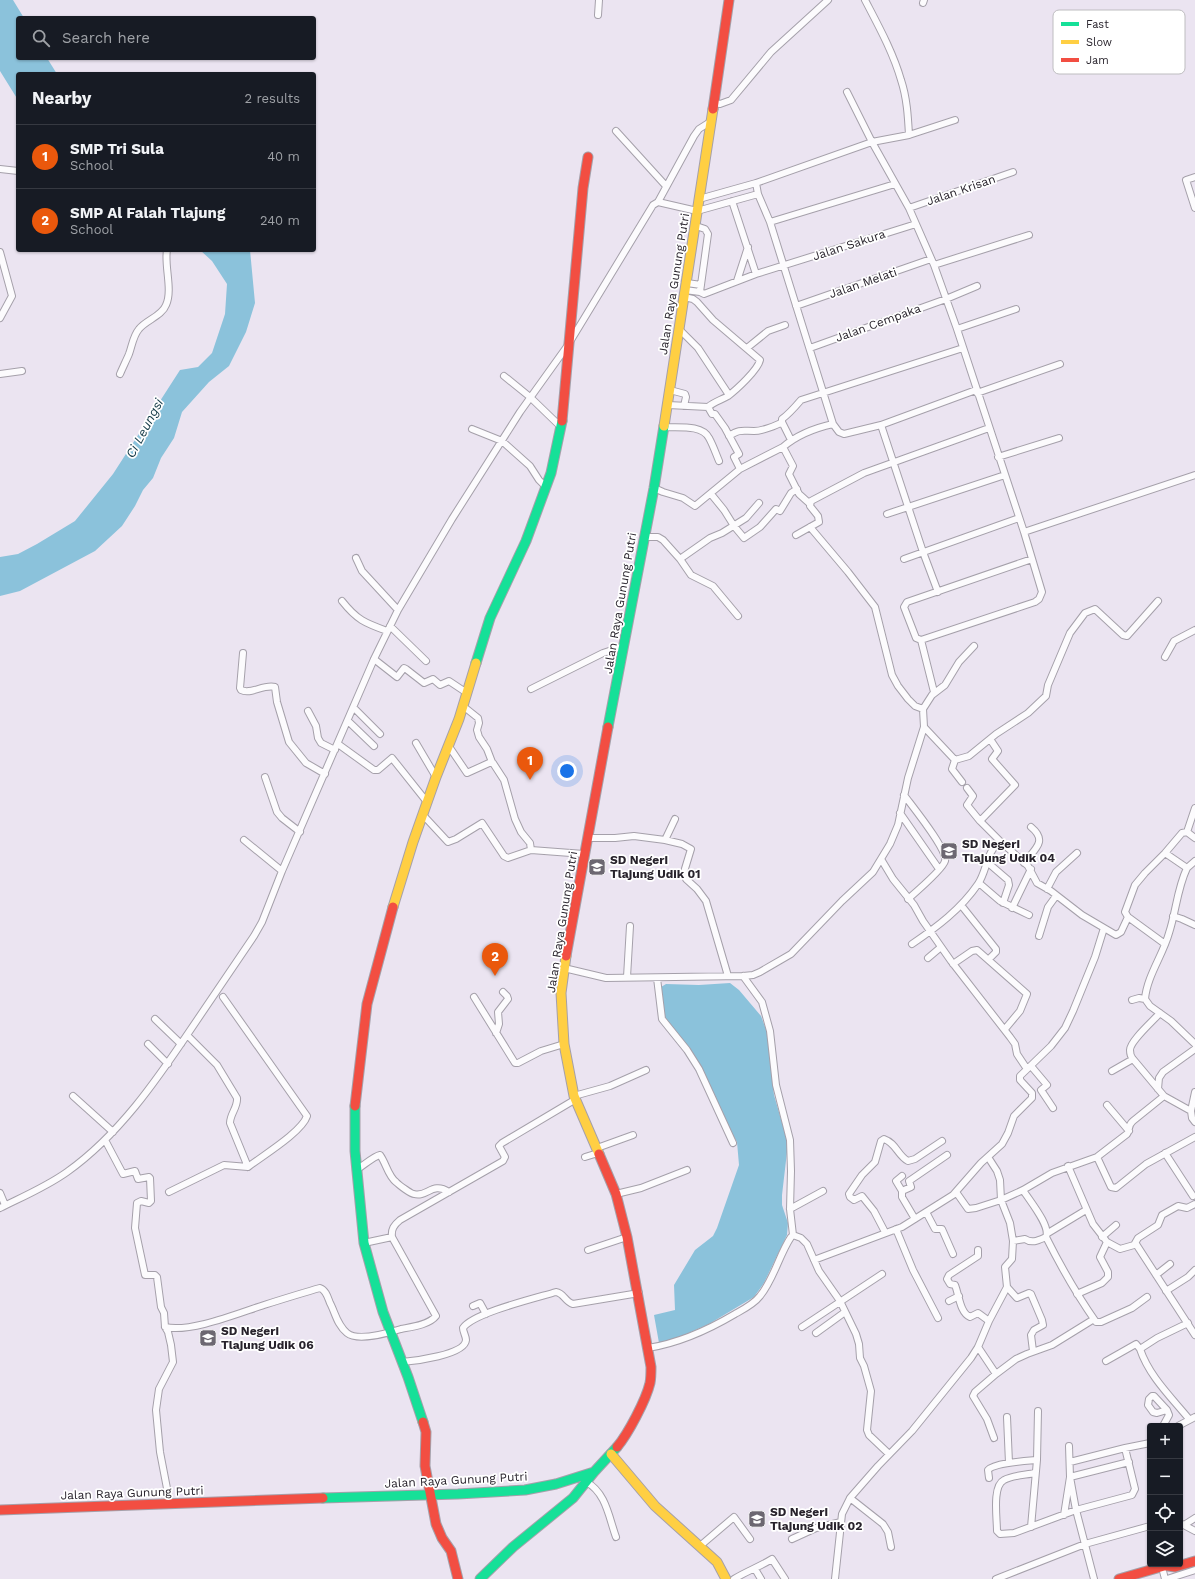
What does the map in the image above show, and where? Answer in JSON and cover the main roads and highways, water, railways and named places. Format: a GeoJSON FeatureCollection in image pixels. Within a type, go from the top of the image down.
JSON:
{"type":"FeatureCollection","features":[{"type":"Feature","properties":{"kind":"main road","name":"Jalan Raya Gunung Putri"},"geometry":{"type":"LineString","coordinates":[[0,1510],[458,1494],[525,1490],[556,1484],[594,1472],[620,1443],[632,1423],[646,1394],[650,1382],[651,1367],[640,1293],[616,1194],[575,1098],[564,1044],[561,993],[584,854],[654,488],[696,226],[710,122],[715,103],[729,0]]}},
{"type":"Feature","properties":{"kind":"main road"},"geometry":{"type":"LineString","coordinates":[[458,1579],[452,1551],[438,1531],[425,1466],[426,1432],[379,1298],[364,1243],[356,1170],[354,1124],[355,1103],[363,1027],[367,1004],[391,913],[413,842],[463,706],[490,618],[526,541],[546,487],[561,427],[588,157]]}},
{"type":"Feature","properties":{"kind":"main road"},"geometry":{"type":"LineString","coordinates":[[611,1454],[655,1506],[717,1562],[726,1579]]}},
{"type":"Feature","properties":{"kind":"main road"},"geometry":{"type":"LineString","coordinates":[[480,1579],[513,1547],[572,1498],[594,1472]]}},
{"type":"Feature","properties":{"kind":"main road"},"geometry":{"type":"LineString","coordinates":[[1183,1560],[1195,1556]]}},
{"type":"Feature","properties":{"kind":"main road"},"geometry":{"type":"LineString","coordinates":[[1183,1565],[1195,1561]]}},
{"type":"Feature","properties":{"kind":"main road"},"geometry":{"type":"LineString","coordinates":[[1119,1579],[1163,1567]]}},
{"type":"Feature","properties":{"kind":"water"},"geometry":{"type":"Polygon","coordinates":[[[0,0],[13,0],[23,16],[16,16],[16,60],[48,60],[56,72],[16,72],[16,97],[0,71],[0,0]]]}},
{"type":"Feature","properties":{"kind":"water","name":"Ci Leungsi"},"geometry":{"type":"Polygon","coordinates":[[[202,252],[250,252],[255,303],[246,332],[229,366],[209,382],[182,412],[174,438],[161,458],[153,478],[143,490],[122,526],[95,551],[20,591],[0,596],[0,557],[18,554],[75,521],[113,474],[180,370],[198,367],[212,353],[225,314],[227,284],[212,261],[202,252]]]}},
{"type":"Feature","properties":{"kind":"water"},"geometry":{"type":"Polygon","coordinates":[[[730,983],[739,990],[761,1016],[767,1032],[774,1095],[787,1140],[782,1205],[788,1223],[787,1235],[764,1283],[754,1297],[709,1324],[666,1343],[659,1343],[654,1315],[675,1310],[674,1285],[695,1250],[713,1236],[739,1165],[737,1142],[724,1119],[710,1085],[689,1048],[673,1030],[663,1014],[661,987],[666,984],[699,985],[730,983]]]}},
{"type":"Feature","properties":{"kind":"place","name":"SMP Tri Sula"},"geometry":{"type":"Point","coordinates":[530,780]}},
{"type":"Feature","properties":{"kind":"place","name":"SD Negeri Tlajung Udik 04"},"geometry":{"type":"Point","coordinates":[949,851]}},
{"type":"Feature","properties":{"kind":"place","name":"SD Negeri Tlajung Udik 01"},"geometry":{"type":"Point","coordinates":[597,867]}},
{"type":"Feature","properties":{"kind":"place","name":"SMP Al Falah Tlajung"},"geometry":{"type":"Point","coordinates":[495,976]}},
{"type":"Feature","properties":{"kind":"place","name":"SD Negeri Tlajung Udik 06"},"geometry":{"type":"Point","coordinates":[208,1338]}},
{"type":"Feature","properties":{"kind":"place","name":"SD Negeri Tlajung Udik 02"},"geometry":{"type":"Point","coordinates":[757,1519]}}]}
